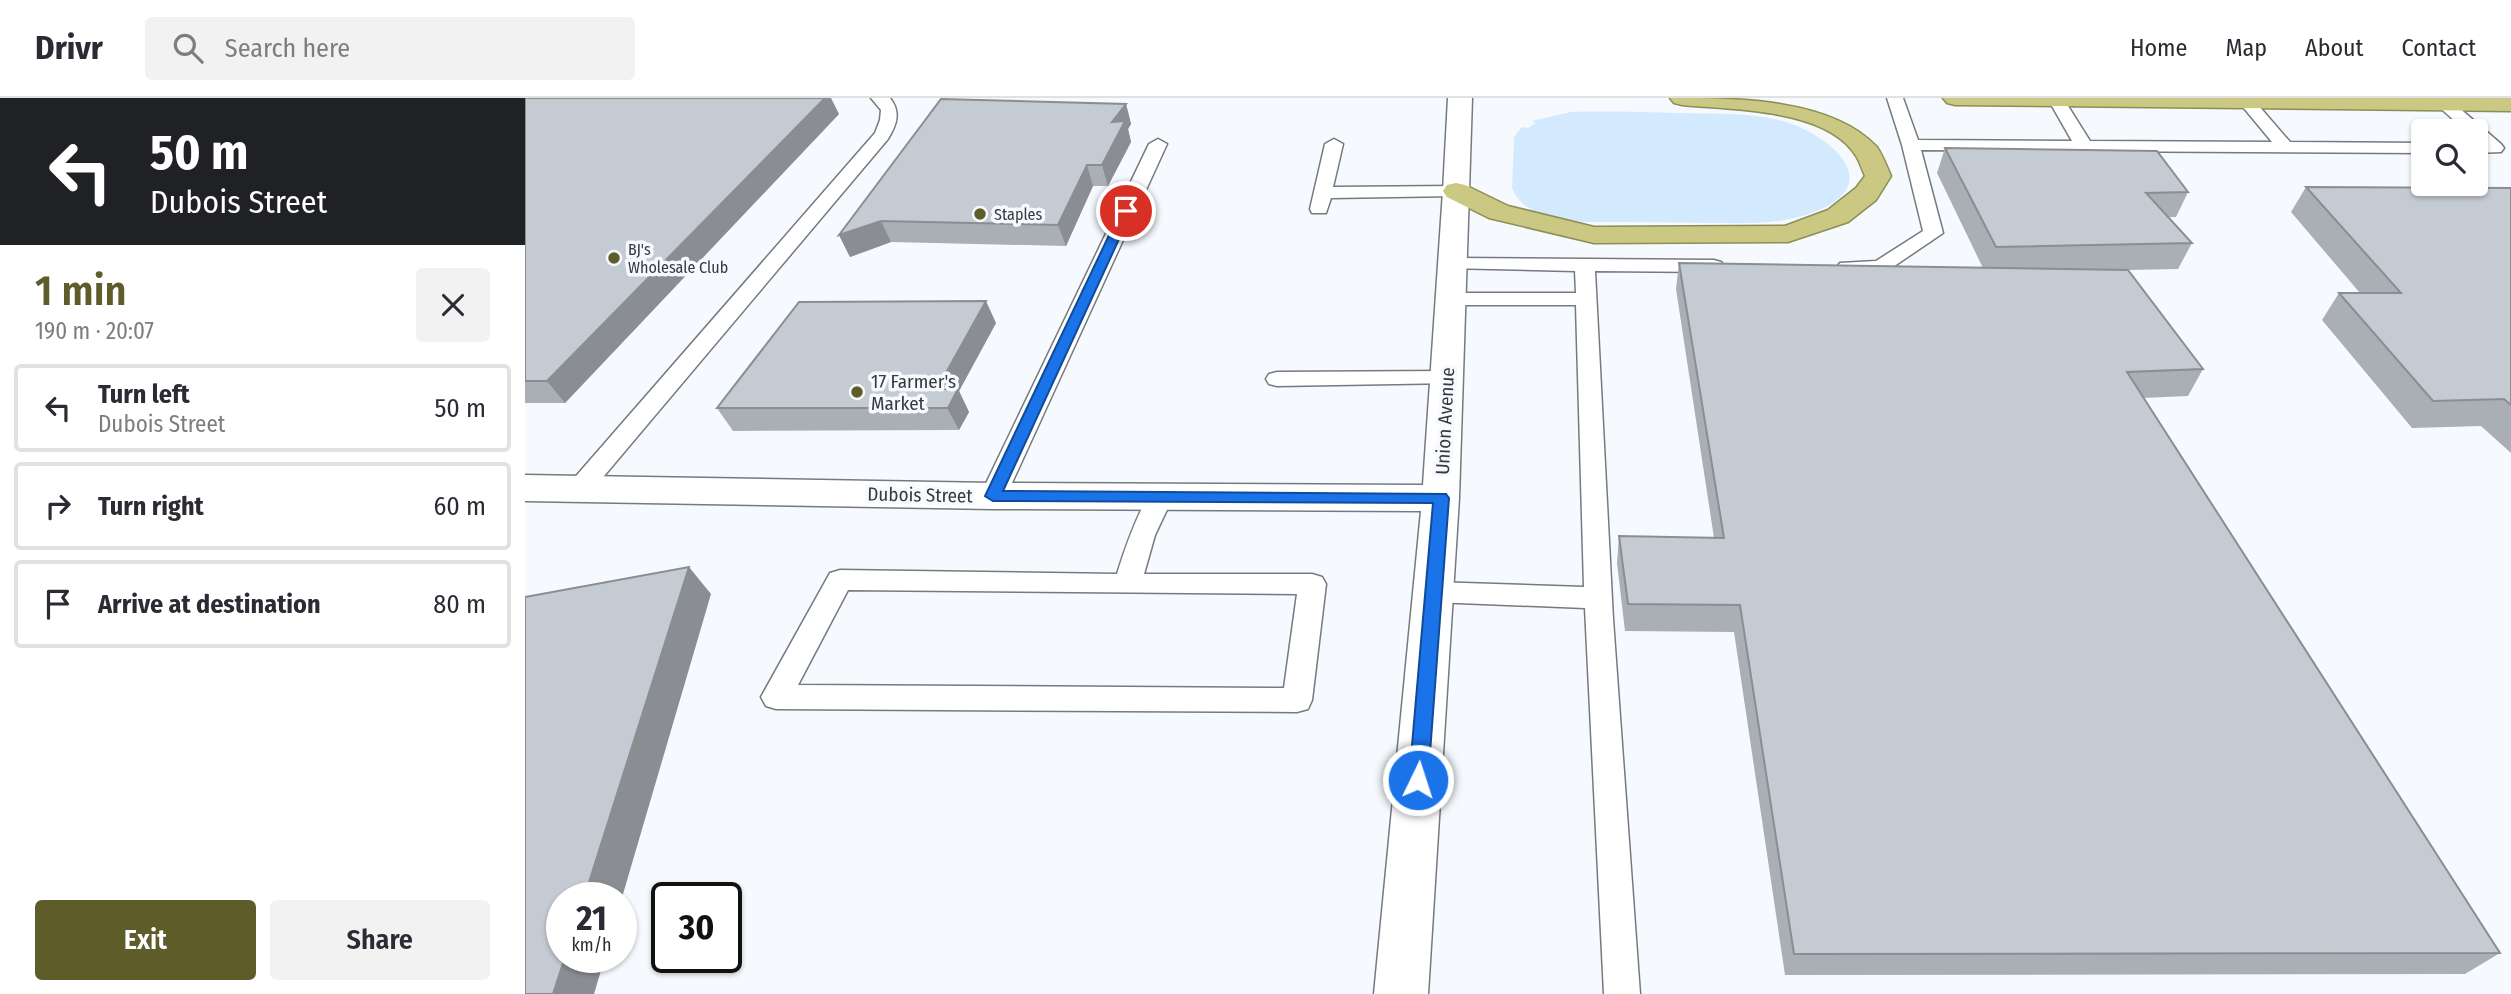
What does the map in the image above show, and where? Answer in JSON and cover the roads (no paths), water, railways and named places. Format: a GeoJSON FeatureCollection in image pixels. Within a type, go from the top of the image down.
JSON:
{"type":"FeatureCollection","features":[{"type":"Feature","properties":{"kind":"highway"},"geometry":{"type":"LineString","coordinates":[[1456,191],[1499,212],[1594,235],[1788,234],[1838,216],[1866,194],[1878,176],[1874,162],[1857,141],[1829,120],[1786,109],[1682,98]]}},
{"type":"Feature","properties":{"kind":"highway"},"geometry":{"type":"LineString","coordinates":[[1955,98],[2511,104]]}},
{"type":"Feature","properties":{"kind":"street","name":"Union Avenue"},"geometry":{"type":"LineString","coordinates":[[1401,994],[1441,498],[1460,98]]}},
{"type":"Feature","properties":{"kind":"street","name":"Dubois Street"},"geometry":{"type":"LineString","coordinates":[[525,488],[993,496],[1441,498]]}},
{"type":"Feature","properties":{"kind":"lane"},"geometry":{"type":"LineString","coordinates":[[579,489],[882,135],[889,124],[891,114],[884,101],[879,98]]}},
{"type":"Feature","properties":{"kind":"lane"},"geometry":{"type":"LineString","coordinates":[[1826,267],[1880,267],[1933,233],[1911,145],[1895,98]]}},
{"type":"Feature","properties":{"kind":"lane"},"geometry":{"type":"LineString","coordinates":[[2056,99],[2084,146]]}},
{"type":"Feature","properties":{"kind":"lane"},"geometry":{"type":"LineString","coordinates":[[2246,101],[2285,147]]}},
{"type":"Feature","properties":{"kind":"lane"},"geometry":{"type":"LineString","coordinates":[[2444,103],[2462,119]]}},
{"type":"Feature","properties":{"kind":"lane"},"geometry":{"type":"LineString","coordinates":[[993,496],[1158,144]]}},
{"type":"Feature","properties":{"kind":"lane"},"geometry":{"type":"LineString","coordinates":[[1334,144],[1320,202],[1456,191]]}},
{"type":"Feature","properties":{"kind":"lane"},"geometry":{"type":"LineString","coordinates":[[1911,145],[2411,148]]}},
{"type":"Feature","properties":{"kind":"lane"},"geometry":{"type":"LineString","coordinates":[[1452,282],[1585,265],[1732,266]]}},
{"type":"Feature","properties":{"kind":"lane"},"geometry":{"type":"LineString","coordinates":[[1585,265],[1598,598],[1622,994]]}},
{"type":"Feature","properties":{"kind":"lane"},"geometry":{"type":"LineString","coordinates":[[1452,282],[1586,299]]}},
{"type":"Feature","properties":{"kind":"lane"},"geometry":{"type":"LineString","coordinates":[[1277,379],[1447,378]]}},
{"type":"Feature","properties":{"kind":"lane"},"geometry":{"type":"LineString","coordinates":[[1127,584],[1142,535],[1160,497]]}},
{"type":"Feature","properties":{"kind":"lane"},"geometry":{"type":"LineString","coordinates":[[840,580],[1127,584],[1312,584],[1297,700],[776,697],[840,580]]}},
{"type":"Feature","properties":{"kind":"lane"},"geometry":{"type":"LineString","coordinates":[[1433,593],[1598,598]]}},
{"type":"Feature","properties":{"kind":"place","name":"Staples"},"geometry":{"type":"Point","coordinates":[980,214]}},
{"type":"Feature","properties":{"kind":"place","name":"BJ's Wholesale Club"},"geometry":{"type":"Point","coordinates":[614,258]}},
{"type":"Feature","properties":{"kind":"place","name":"17 Farmer's Market"},"geometry":{"type":"Point","coordinates":[857,392]}}]}
